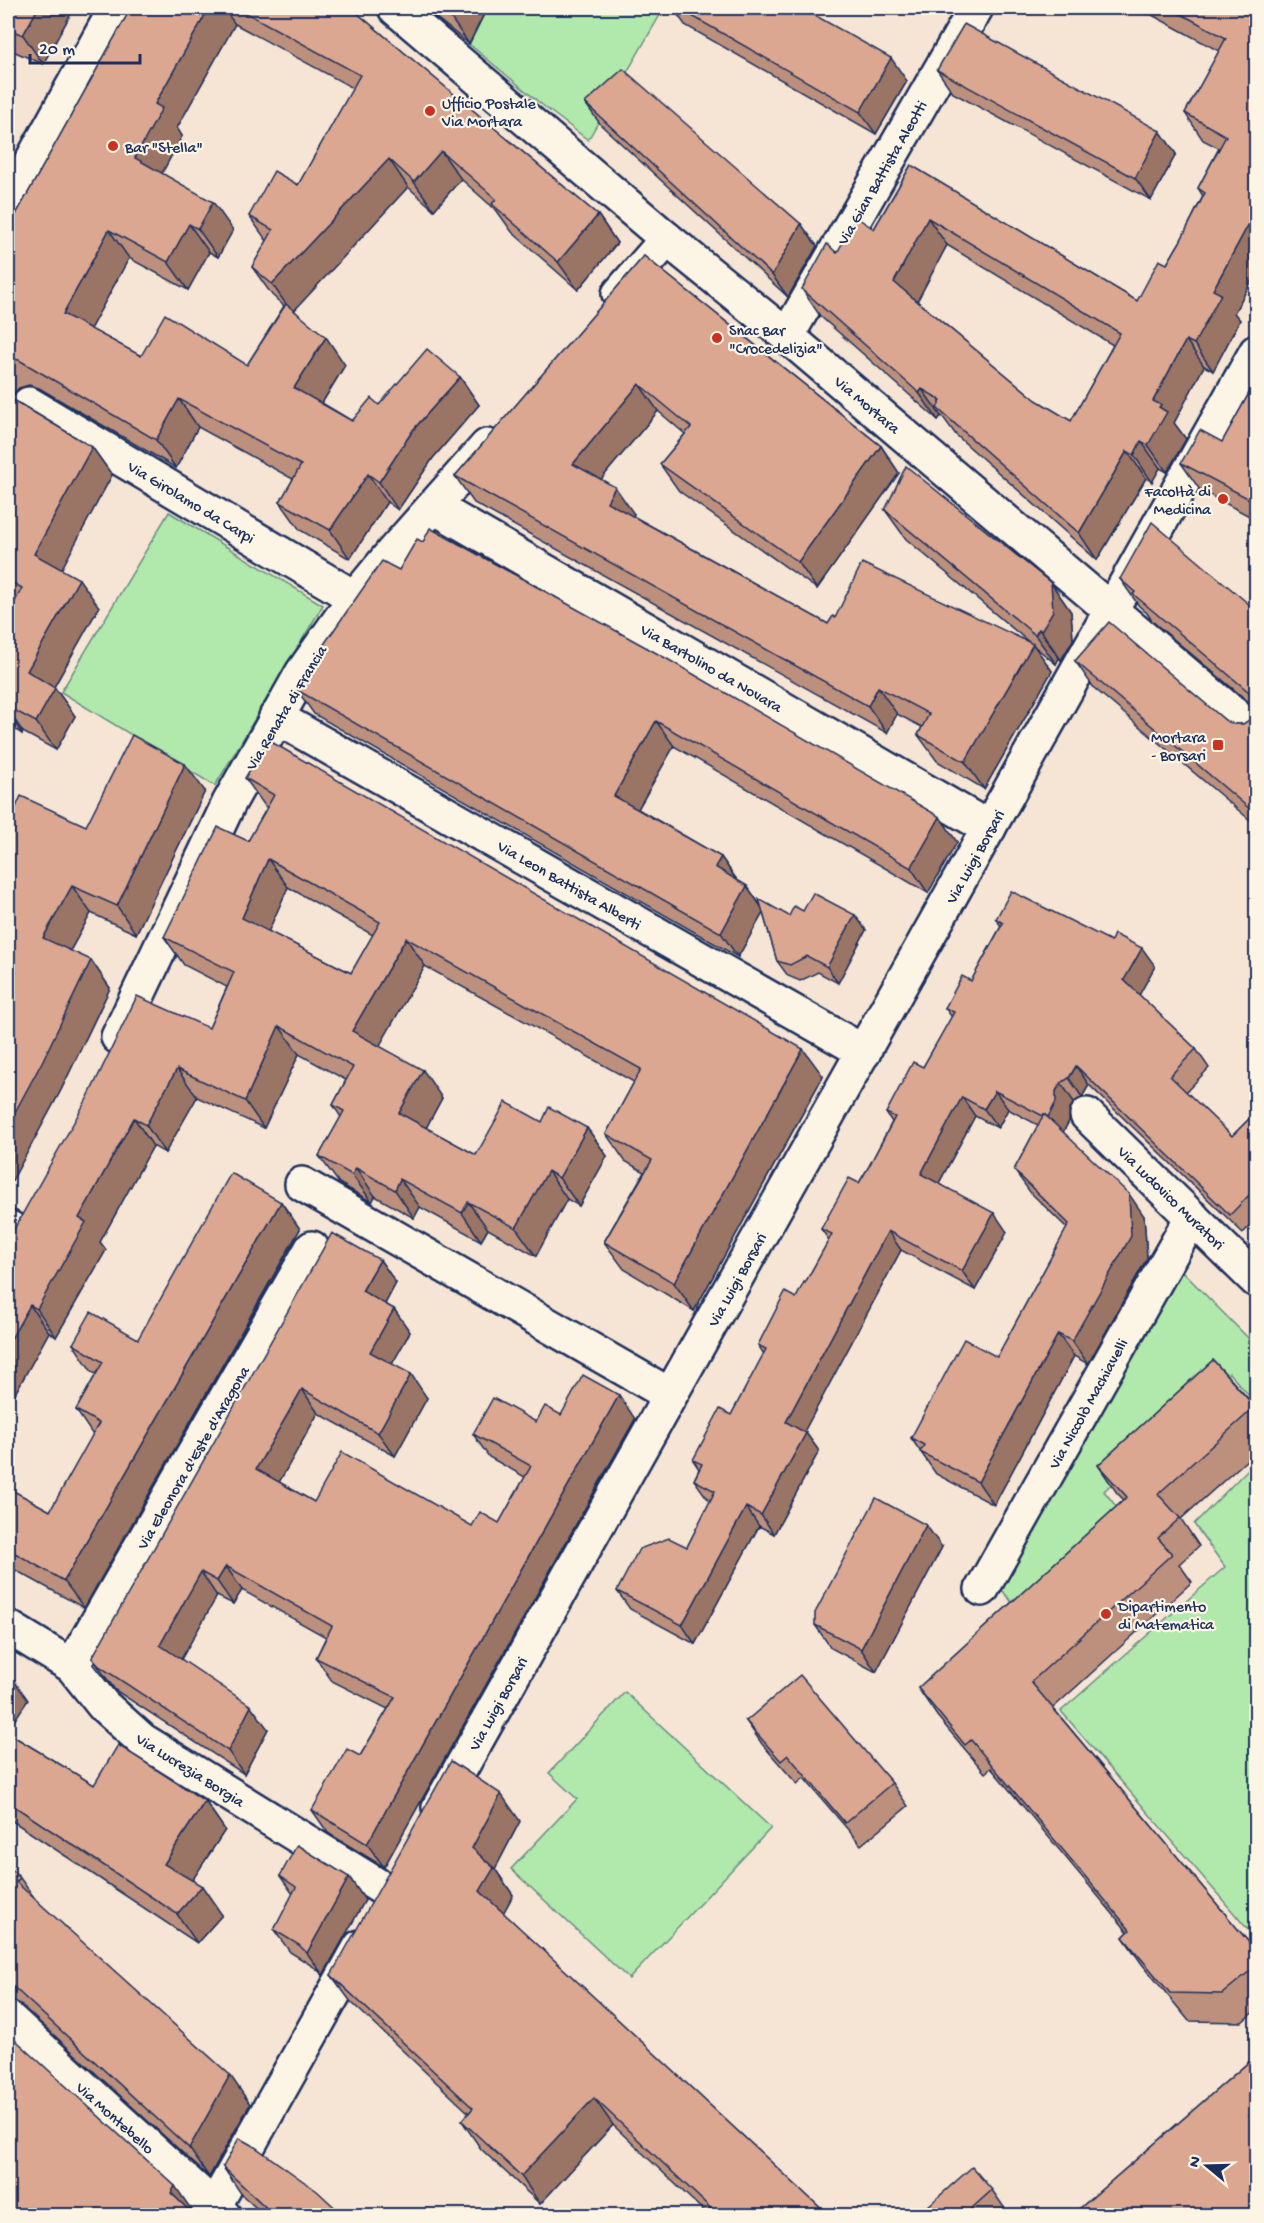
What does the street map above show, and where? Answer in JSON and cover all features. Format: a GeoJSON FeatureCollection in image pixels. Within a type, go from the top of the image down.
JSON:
{"type":"FeatureCollection","features":[{"type":"Feature","properties":{"kind":"street"},"geometry":{"type":"LineString","coordinates":[[8,204],[117,8]]}},
{"type":"Feature","properties":{"kind":"street","name":"Via Mortara"},"geometry":{"type":"LineString","coordinates":[[395,8],[1257,733]]}},
{"type":"Feature","properties":{"kind":"street","name":"Via Gian Battista Aleotti"},"geometry":{"type":"LineString","coordinates":[[786,336],[976,8]]}},
{"type":"Feature","properties":{"kind":"street"},"geometry":{"type":"LineString","coordinates":[[597,319],[667,238]]}},
{"type":"Feature","properties":{"kind":"street","name":"Via Luigi Borsari"},"geometry":{"type":"LineString","coordinates":[[425,1831],[1257,352]]}},
{"type":"Feature","properties":{"kind":"street","name":"Via Girolamo da Carpi"},"geometry":{"type":"LineString","coordinates":[[29,404],[355,598]]}},
{"type":"Feature","properties":{"kind":"street","name":"Via Renata di Francia"},"geometry":{"type":"LineString","coordinates":[[108,1059],[229,803],[302,673],[355,598],[504,426]]}},
{"type":"Feature","properties":{"kind":"street","name":"Via Bartolino da Novara"},"geometry":{"type":"LineString","coordinates":[[434,507],[989,828]]}},
{"type":"Feature","properties":{"kind":"street","name":"Via Leon Battista Alberti"},"geometry":{"type":"LineString","coordinates":[[276,717],[864,1052]]}},
{"type":"Feature","properties":{"kind":"street","name":"Via Ludovico Muratori"},"geometry":{"type":"LineString","coordinates":[[1087,1115],[1257,1280]]}},
{"type":"Feature","properties":{"kind":"street"},"geometry":{"type":"LineString","coordinates":[[302,1184],[670,1395]]}},
{"type":"Feature","properties":{"kind":"street"},"geometry":{"type":"LineString","coordinates":[[10,1234],[32,1201]]}},
{"type":"Feature","properties":{"kind":"street","name":"Via Niccolò Machiavelli"},"geometry":{"type":"LineString","coordinates":[[982,1589],[1192,1217]]}},
{"type":"Feature","properties":{"kind":"street","name":"Via Eleonora d'Este d'Aragona"},"geometry":{"type":"LineString","coordinates":[[72,1666],[312,1248]]}},
{"type":"Feature","properties":{"kind":"street","name":"Via Lucrezia Borgia"},"geometry":{"type":"LineString","coordinates":[[8,1628],[72,1666],[103,1705],[142,1740],[386,1901],[219,2211]]}},
{"type":"Feature","properties":{"kind":"street","name":"Via Montebello"},"geometry":{"type":"LineString","coordinates":[[8,2018],[219,2211]]}},
{"type":"Feature","properties":{"kind":"green space"},"geometry":{"type":"Polygon","coordinates":[[[487,8],[664,8],[588,140],[469,44],[487,8]]]}},
{"type":"Feature","properties":{"kind":"green space"},"geometry":{"type":"Polygon","coordinates":[[[169,512],[323,605],[215,786],[61,692],[169,512]]]}},
{"type":"Feature","properties":{"kind":"green space"},"geometry":{"type":"Polygon","coordinates":[[[1177,1266],[1256,1346],[1256,1403],[1229,1373],[1104,1491],[1134,1529],[1023,1616],[997,1584],[1177,1266]]]}},
{"type":"Feature","properties":{"kind":"green space"},"geometry":{"type":"Polygon","coordinates":[[[1256,1461],[1256,1939],[1061,1711],[1225,1567],[1194,1524],[1256,1461]]]}},
{"type":"Feature","properties":{"kind":"green space"},"geometry":{"type":"Polygon","coordinates":[[[625,1692],[771,1828],[629,1979],[511,1869],[577,1799],[549,1773],[625,1692]]]}},
{"type":"Feature","properties":{"kind":"building"},"geometry":{"type":"Polygon","coordinates":[[[8,8],[38,8],[23,35],[8,29],[8,8]]]}},
{"type":"Feature","properties":{"kind":"building"},"geometry":{"type":"Polygon","coordinates":[[[131,8],[209,8],[155,104],[162,108],[135,158],[213,202],[198,229],[189,224],[168,262],[109,230],[63,314],[141,356],[165,314],[247,365],[286,304],[326,337],[294,388],[352,421],[371,398],[379,405],[427,349],[460,377],[413,430],[379,482],[368,474],[330,530],[280,502],[301,465],[179,399],[156,440],[19,360],[8,358],[8,229],[131,8]]]}},
{"type":"Feature","properties":{"kind":"building"},"geometry":{"type":"Polygon","coordinates":[[[237,8],[351,8],[598,215],[558,262],[492,204],[496,199],[441,151],[414,182],[389,159],[272,284],[252,267],[273,230],[249,216],[274,171],[298,185],[360,75],[237,8]]]}},
{"type":"Feature","properties":{"kind":"building"},"geometry":{"type":"Polygon","coordinates":[[[438,8],[455,8],[450,17],[438,8]]]}},
{"type":"Feature","properties":{"kind":"building"},"geometry":{"type":"Polygon","coordinates":[[[678,8],[802,8],[891,58],[860,112],[678,8]]]}},
{"type":"Feature","properties":{"kind":"building"},"geometry":{"type":"Polygon","coordinates":[[[1170,8],[1257,8],[1257,220],[1252,218],[1213,290],[1221,294],[1194,344],[1186,340],[1153,401],[1167,412],[1148,445],[1141,441],[1134,455],[1127,451],[1079,533],[937,408],[941,400],[922,389],[919,393],[802,289],[827,244],[837,253],[856,217],[874,229],[911,165],[1137,301],[1159,260],[1167,264],[1180,242],[1205,193],[1198,188],[1226,136],[1185,113],[1226,38],[1170,8]],[[928,218],[894,282],[1036,400],[1071,421],[1120,333],[928,218]]]}},
{"type":"Feature","properties":{"kind":"building"},"geometry":{"type":"Polygon","coordinates":[[[964,24],[1160,131],[1135,178],[937,70],[964,24]]]}},
{"type":"Feature","properties":{"kind":"building"},"geometry":{"type":"Polygon","coordinates":[[[623,69],[801,224],[772,275],[585,103],[623,69]]]}},
{"type":"Feature","properties":{"kind":"building"},"geometry":{"type":"Polygon","coordinates":[[[644,256],[881,446],[798,562],[660,464],[691,427],[639,384],[573,464],[615,487],[607,502],[828,624],[833,616],[835,618],[862,563],[1033,644],[965,762],[918,735],[929,714],[878,687],[868,706],[455,476],[644,256]]]}},
{"type":"Feature","properties":{"kind":"building"},"geometry":{"type":"Polygon","coordinates":[[[1257,379],[1257,503],[1181,463],[1200,430],[1222,442],[1257,379]]]}},
{"type":"Feature","properties":{"kind":"building"},"geometry":{"type":"Polygon","coordinates":[[[8,397],[92,447],[34,554],[79,579],[27,671],[55,688],[36,722],[8,707],[8,615],[22,588],[8,580],[8,397]]]}},
{"type":"Feature","properties":{"kind":"building"},"geometry":{"type":"Polygon","coordinates":[[[906,466],[1051,583],[1053,611],[1041,631],[1039,629],[1035,635],[885,510],[906,466]]]}},
{"type":"Feature","properties":{"kind":"building"},"geometry":{"type":"Polygon","coordinates":[[[1152,522],[1257,611],[1257,815],[1075,661],[1109,622],[1225,720],[1233,724],[1243,724],[1252,718],[1256,709],[1255,700],[1249,692],[1133,594],[1135,592],[1120,579],[1152,522]]]}},
{"type":"Feature","properties":{"kind":"building"},"geometry":{"type":"Polygon","coordinates":[[[430,528],[669,660],[940,817],[911,868],[656,721],[614,796],[721,857],[715,867],[747,886],[721,933],[297,690],[320,650],[382,561],[399,570],[417,539],[423,542],[430,528]]]}},
{"type":"Feature","properties":{"kind":"building"},"geometry":{"type":"Polygon","coordinates":[[[132,735],[185,764],[117,906],[72,886],[43,938],[91,960],[42,1062],[8,1125],[8,989],[16,971],[8,967],[8,825],[21,796],[86,826],[132,735]]]}},
{"type":"Feature","properties":{"kind":"building"},"geometry":{"type":"Polygon","coordinates":[[[268,740],[803,1049],[674,1283],[604,1242],[652,1160],[606,1134],[641,1069],[406,938],[352,1031],[423,1070],[399,1113],[476,1155],[506,1102],[542,1122],[549,1107],[587,1128],[559,1178],[548,1171],[516,1228],[468,1202],[462,1213],[400,1179],[395,1190],[356,1168],[352,1175],[319,1156],[344,1111],[333,1105],[353,1067],[279,1026],[245,1101],[177,1069],[146,1125],[134,1118],[79,1218],[86,1222],[37,1309],[30,1305],[8,1344],[8,1240],[88,1097],[137,996],[209,1028],[234,972],[164,937],[218,827],[248,841],[274,795],[245,778],[268,740]],[[268,859],[242,918],[351,973],[380,922],[268,859]]]}},
{"type":"Feature","properties":{"kind":"building"},"geometry":{"type":"Polygon","coordinates":[[[1011,891],[1111,941],[1114,934],[1142,948],[1124,980],[1196,1049],[1170,1076],[1232,1136],[1257,1111],[1257,1187],[1230,1215],[1076,1066],[1069,1078],[1061,1083],[1056,1091],[1056,1102],[1048,1117],[995,1091],[984,1109],[962,1097],[921,1174],[994,1213],[962,1271],[888,1231],[786,1422],[806,1433],[761,1515],[746,1507],[682,1625],[617,1591],[639,1549],[669,1538],[687,1547],[715,1491],[694,1480],[702,1464],[693,1460],[720,1409],[731,1415],[766,1349],[758,1345],[785,1292],[796,1298],[805,1283],[832,1234],[821,1229],[849,1178],[859,1183],[868,1168],[895,1117],[886,1113],[913,1062],[923,1067],[954,1012],[945,1008],[962,976],[971,981],[1003,923],[996,919],[1011,891]]]}},
{"type":"Feature","properties":{"kind":"building"},"geometry":{"type":"Polygon","coordinates":[[[813,893],[855,915],[827,967],[807,956],[790,965],[777,961],[759,899],[789,916],[794,906],[803,911],[813,893]]]}},
{"type":"Feature","properties":{"kind":"building"},"geometry":{"type":"Polygon","coordinates":[[[1044,1114],[1129,1194],[1131,1236],[1072,1341],[1058,1334],[978,1482],[920,1452],[924,1445],[911,1438],[964,1339],[997,1357],[1069,1224],[1014,1170],[1044,1114]]]}},
{"type":"Feature","properties":{"kind":"building"},"geometry":{"type":"Polygon","coordinates":[[[231,1173],[281,1202],[64,1581],[8,1549],[8,1488],[50,1511],[99,1423],[76,1410],[103,1362],[73,1344],[91,1312],[138,1339],[231,1173]]]}},
{"type":"Feature","properties":{"kind":"building"},"geometry":{"type":"Polygon","coordinates":[[[332,1233],[380,1260],[362,1291],[394,1309],[370,1352],[411,1374],[378,1433],[302,1389],[256,1469],[314,1502],[342,1452],[472,1526],[480,1512],[499,1523],[531,1466],[473,1434],[493,1398],[536,1422],[545,1406],[561,1415],[583,1375],[619,1395],[367,1844],[312,1810],[347,1749],[360,1756],[395,1697],[316,1658],[332,1626],[226,1566],[217,1581],[201,1572],[160,1645],[251,1706],[228,1751],[99,1666],[92,1658],[332,1233]]]}},
{"type":"Feature","properties":{"kind":"building"},"geometry":{"type":"Polygon","coordinates":[[[1213,1360],[1255,1407],[1158,1494],[1180,1518],[1158,1538],[1172,1554],[1031,1682],[1257,1952],[1257,1965],[1222,1994],[1170,1993],[1123,1937],[1130,1930],[971,1740],[965,1745],[918,1688],[1127,1497],[1098,1465],[1213,1360]]]}},
{"type":"Feature","properties":{"kind":"building"},"geometry":{"type":"Polygon","coordinates":[[[876,1498],[926,1525],[861,1649],[815,1625],[815,1613],[876,1498]]]}},
{"type":"Feature","properties":{"kind":"building"},"geometry":{"type":"Polygon","coordinates":[[[800,1675],[892,1783],[845,1823],[788,1755],[781,1761],[746,1721],[800,1675]]]}},
{"type":"Feature","properties":{"kind":"building"},"geometry":{"type":"Polygon","coordinates":[[[8,1733],[94,1785],[118,1745],[205,1801],[164,1864],[202,1886],[177,1914],[8,1802],[8,1733]]]}},
{"type":"Feature","properties":{"kind":"building"},"geometry":{"type":"Polygon","coordinates":[[[451,1761],[501,1794],[472,1848],[494,1868],[480,1891],[829,2216],[719,2216],[594,2098],[521,2176],[462,2121],[473,2108],[331,1975],[451,1761]]]}},
{"type":"Feature","properties":{"kind":"building"},"geometry":{"type":"Polygon","coordinates":[[[297,1845],[349,1877],[307,1953],[299,1945],[274,1930],[296,1887],[280,1876],[297,1845]]]}},
{"type":"Feature","properties":{"kind":"building"},"geometry":{"type":"Polygon","coordinates":[[[8,1866],[20,1878],[16,1882],[230,2075],[189,2148],[8,1982],[8,1866]]]}},
{"type":"Feature","properties":{"kind":"building"},"geometry":{"type":"Polygon","coordinates":[[[8,2033],[175,2186],[171,2193],[195,2216],[8,2216],[8,2033]]]}},
{"type":"Feature","properties":{"kind":"building"},"geometry":{"type":"Polygon","coordinates":[[[1257,2055],[1257,2109],[1249,2116],[1257,2123],[1257,2216],[1071,2216],[1257,2055]]]}},
{"type":"Feature","properties":{"kind":"building"},"geometry":{"type":"Polygon","coordinates":[[[239,2138],[317,2191],[344,2216],[275,2216],[223,2167],[239,2138]]]}},
{"type":"Feature","properties":{"kind":"building"},"geometry":{"type":"Polygon","coordinates":[[[972,2167],[992,2190],[963,2216],[917,2216],[972,2167]]]}},
{"type":"Feature","properties":{"kind":"place","name":"Ufficio Postale Via Mortara"},"geometry":{"type":"Point","coordinates":[430,111]}},
{"type":"Feature","properties":{"kind":"place","name":"Bar \"Stella\""},"geometry":{"type":"Point","coordinates":[113,146]}},
{"type":"Feature","properties":{"kind":"place","name":"Snac Bar \"Crocedelizia\""},"geometry":{"type":"Point","coordinates":[717,338]}},
{"type":"Feature","properties":{"kind":"place","name":"Facoltà di Medicina"},"geometry":{"type":"Point","coordinates":[1223,499]}},
{"type":"Feature","properties":{"kind":"place","name":"Mortara - Borsari"},"geometry":{"type":"Point","coordinates":[1218,745]}},
{"type":"Feature","properties":{"kind":"place","name":"Dipartimento di Matematica"},"geometry":{"type":"Point","coordinates":[1106,1614]}}]}
